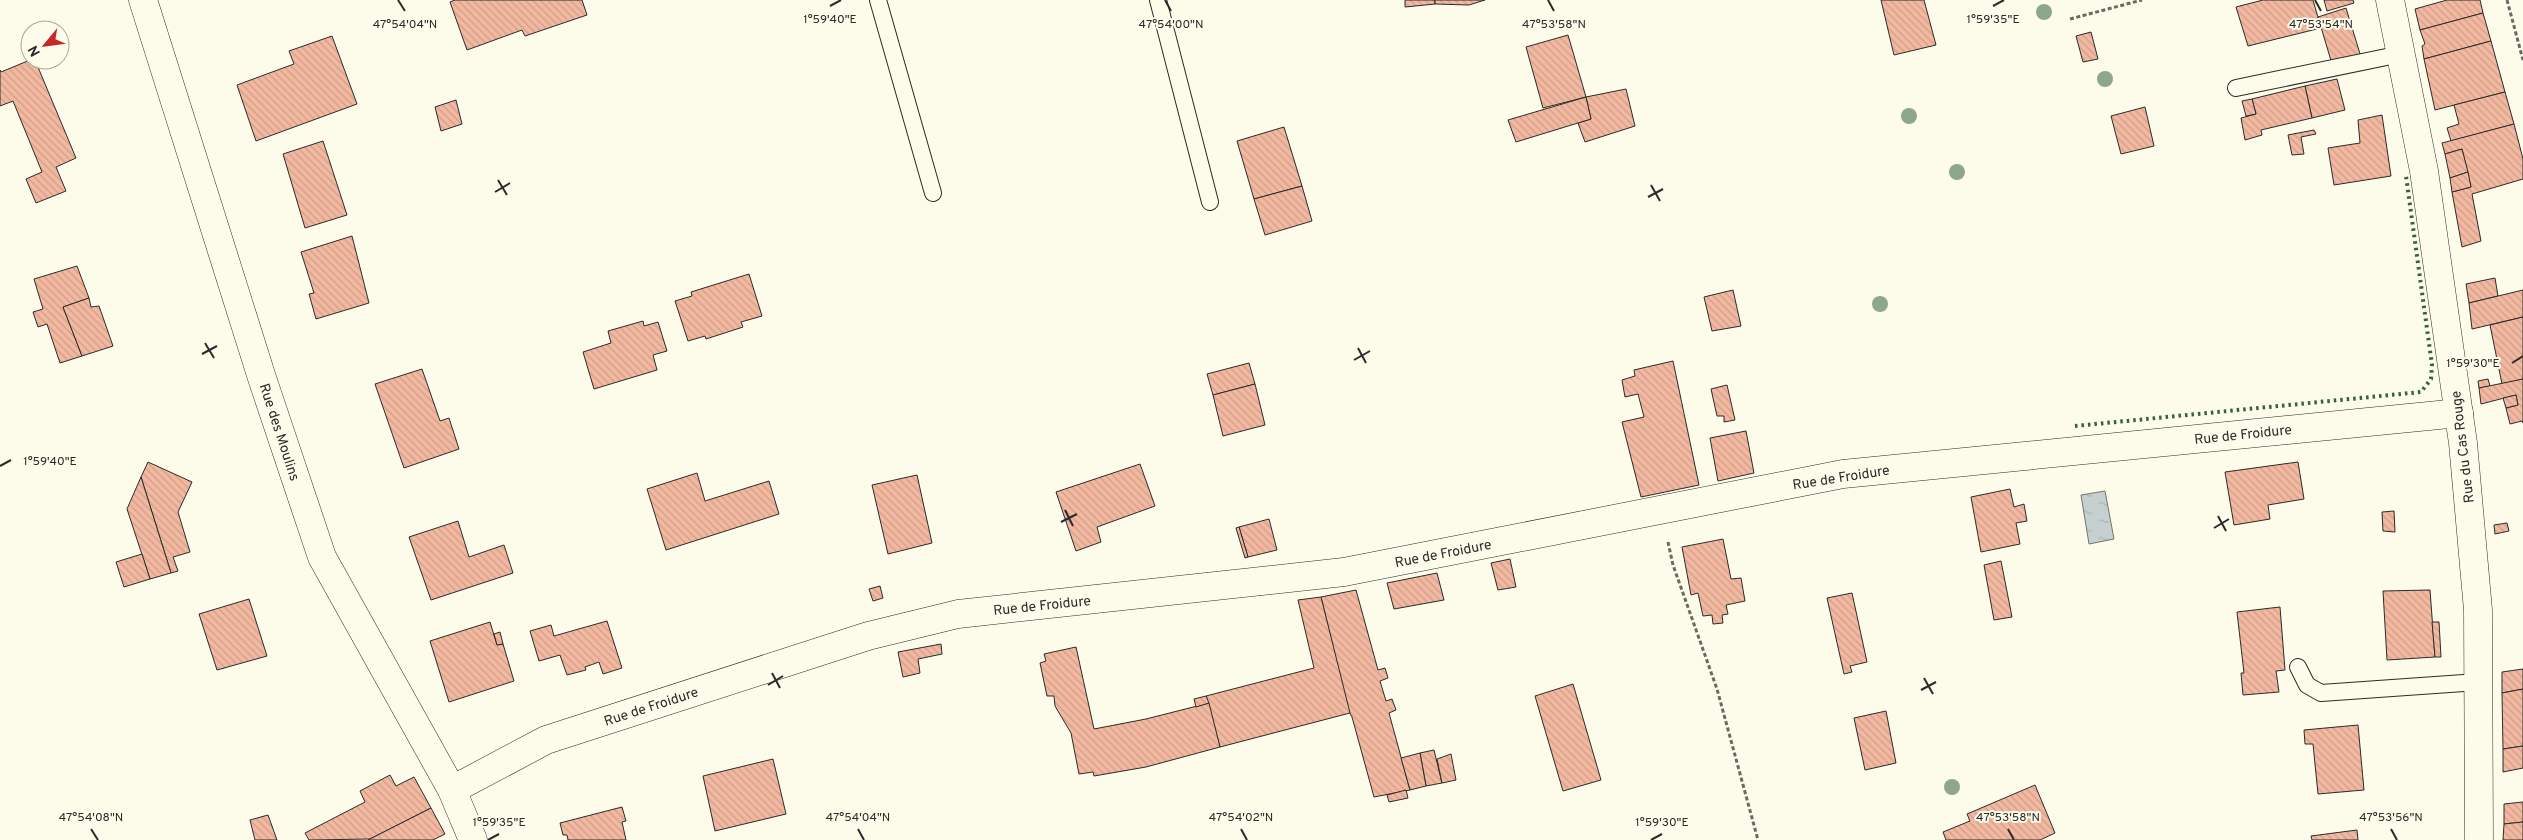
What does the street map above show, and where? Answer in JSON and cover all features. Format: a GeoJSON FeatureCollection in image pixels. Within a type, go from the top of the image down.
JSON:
{"type":"FeatureCollection","features":[{"type":"Feature","properties":{"kind":"street","name":"Rue des Moulins"},"geometry":{"type":"LineString","coordinates":[[143,0],[256,360],[322,557],[452,790],[473,840]]}},
{"type":"Feature","properties":{"kind":"street","name":"Rue du Cas Rouge"},"geometry":{"type":"LineString","coordinates":[[2390,0],[2424,171],[2459,413],[2478,610],[2479,840]]}},
{"type":"Feature","properties":{"kind":"street","name":"Rue de Froidure"},"geometry":{"type":"LineString","coordinates":[[452,790],[546,740],[868,636],[958,614],[1344,572],[1843,474],[2459,413]]}},
{"type":"Feature","properties":{"kind":"lane"},"geometry":{"type":"LineString","coordinates":[[878,0],[933,193]]}},
{"type":"Feature","properties":{"kind":"lane"},"geometry":{"type":"LineString","coordinates":[[1158,0],[1210,202]]}},
{"type":"Feature","properties":{"kind":"lane"},"geometry":{"type":"LineString","coordinates":[[2236,88],[2401,54]]}},
{"type":"Feature","properties":{"kind":"lane"},"geometry":{"type":"LineString","coordinates":[[2298,667],[2307,686],[2322,694],[2478,682]]}},
{"type":"Feature","properties":{"kind":"path"},"geometry":{"type":"LineString","coordinates":[[2070,19],[2142,0]]}},
{"type":"Feature","properties":{"kind":"path"},"geometry":{"type":"LineString","coordinates":[[2507,0],[2523,60]]}},
{"type":"Feature","properties":{"kind":"path"},"geometry":{"type":"LineString","coordinates":[[1661,510],[1673,565],[1716,689],[1758,840]]}},
{"type":"Feature","properties":{"kind":"water"},"geometry":{"type":"Polygon","coordinates":[[[2105,491],[2114,539],[2089,544],[2081,495],[2105,491]]]}},
{"type":"Feature","properties":{"kind":"building"},"geometry":{"type":"Polygon","coordinates":[[[455,0],[582,0],[587,15],[525,36],[522,30],[467,50],[450,2],[455,0]]]}},
{"type":"Feature","properties":{"kind":"building"},"geometry":{"type":"Polygon","coordinates":[[[1405,0],[1435,0],[1435,4],[1405,7],[1405,0]]]}},
{"type":"Feature","properties":{"kind":"building"},"geometry":{"type":"Polygon","coordinates":[[[1435,0],[1485,0],[1469,5],[1435,4],[1435,0]]]}},
{"type":"Feature","properties":{"kind":"building"},"geometry":{"type":"Polygon","coordinates":[[[1881,0],[1924,0],[1936,45],[1894,55],[1881,0]]]}},
{"type":"Feature","properties":{"kind":"building"},"geometry":{"type":"Polygon","coordinates":[[[2263,0],[2313,0],[2321,28],[2248,46],[2236,7],[2263,0]]]}},
{"type":"Feature","properties":{"kind":"building"},"geometry":{"type":"Polygon","coordinates":[[[2324,0],[2353,0],[2354,3],[2327,11],[2324,0]]]}},
{"type":"Feature","properties":{"kind":"building"},"geometry":{"type":"Polygon","coordinates":[[[2447,0],[2480,0],[2483,13],[2420,30],[2415,9],[2447,0]]]}},
{"type":"Feature","properties":{"kind":"building"},"geometry":{"type":"Polygon","coordinates":[[[2346,8],[2361,57],[2332,64],[2318,17],[2346,8]]]}},
{"type":"Feature","properties":{"kind":"building"},"geometry":{"type":"Polygon","coordinates":[[[2483,13],[2491,41],[2424,59],[2422,46],[2425,44],[2420,30],[2483,13]]]}},
{"type":"Feature","properties":{"kind":"building"},"geometry":{"type":"Polygon","coordinates":[[[2091,32],[2098,59],[2083,62],[2076,36],[2091,32]]]}},
{"type":"Feature","properties":{"kind":"building"},"geometry":{"type":"Polygon","coordinates":[[[1568,35],[1586,97],[1543,108],[1526,47],[1568,35]]]}},
{"type":"Feature","properties":{"kind":"building"},"geometry":{"type":"Polygon","coordinates":[[[332,36],[357,104],[256,141],[237,85],[294,64],[289,51],[332,36]]]}},
{"type":"Feature","properties":{"kind":"building"},"geometry":{"type":"Polygon","coordinates":[[[2491,41],[2505,92],[2435,110],[2424,59],[2491,41]]]}},
{"type":"Feature","properties":{"kind":"building"},"geometry":{"type":"Polygon","coordinates":[[[20,64],[20,70],[39,70],[76,158],[56,167],[66,191],[36,203],[26,179],[42,172],[13,101],[0,106],[0,70],[1,72],[20,64]]]}},
{"type":"Feature","properties":{"kind":"building"},"geometry":{"type":"Polygon","coordinates":[[[2337,79],[2345,110],[2312,118],[2305,86],[2337,79]]]}},
{"type":"Feature","properties":{"kind":"building"},"geometry":{"type":"Polygon","coordinates":[[[2305,86],[2312,118],[2261,130],[2262,135],[2245,140],[2241,118],[2256,114],[2252,99],[2305,86]]]}},
{"type":"Feature","properties":{"kind":"building"},"geometry":{"type":"Polygon","coordinates":[[[1626,89],[1635,126],[1585,142],[1578,123],[1591,119],[1586,97],[1626,89]]]}},
{"type":"Feature","properties":{"kind":"building"},"geometry":{"type":"Polygon","coordinates":[[[2505,92],[2514,124],[2451,141],[2447,128],[2459,124],[2454,105],[2505,92]]]}},
{"type":"Feature","properties":{"kind":"building"},"geometry":{"type":"Polygon","coordinates":[[[1586,97],[1591,119],[1516,142],[1508,120],[1586,97]]]}},
{"type":"Feature","properties":{"kind":"building"},"geometry":{"type":"Polygon","coordinates":[[[2252,99],[2256,114],[2246,116],[2242,101],[2252,99]]]}},
{"type":"Feature","properties":{"kind":"building"},"geometry":{"type":"Polygon","coordinates":[[[456,100],[462,124],[441,131],[435,107],[456,100]]]}},
{"type":"Feature","properties":{"kind":"building"},"geometry":{"type":"Polygon","coordinates":[[[2145,107],[2154,146],[2121,154],[2111,116],[2145,107]]]}},
{"type":"Feature","properties":{"kind":"building"},"geometry":{"type":"Polygon","coordinates":[[[2382,115],[2391,176],[2334,185],[2328,148],[2360,143],[2358,120],[2382,115]]]}},
{"type":"Feature","properties":{"kind":"building"},"geometry":{"type":"Polygon","coordinates":[[[2514,124],[2523,159],[2523,179],[2472,194],[2481,241],[2462,247],[2452,192],[2471,187],[2462,149],[2445,154],[2442,143],[2514,124]]]}},
{"type":"Feature","properties":{"kind":"building"},"geometry":{"type":"Polygon","coordinates":[[[1284,127],[1302,186],[1254,199],[1237,141],[1284,127]]]}},
{"type":"Feature","properties":{"kind":"building"},"geometry":{"type":"Polygon","coordinates":[[[2314,130],[2316,134],[2301,137],[2304,154],[2292,155],[2288,135],[2314,130]]]}},
{"type":"Feature","properties":{"kind":"building"},"geometry":{"type":"Polygon","coordinates":[[[323,141],[347,215],[305,228],[283,154],[323,141]]]}},
{"type":"Feature","properties":{"kind":"building"},"geometry":{"type":"Polygon","coordinates":[[[2462,149],[2468,172],[2450,178],[2445,154],[2462,149]]]}},
{"type":"Feature","properties":{"kind":"building"},"geometry":{"type":"Polygon","coordinates":[[[2468,172],[2471,187],[2452,192],[2450,178],[2468,172]]]}},
{"type":"Feature","properties":{"kind":"building"},"geometry":{"type":"Polygon","coordinates":[[[1302,186],[1312,221],[1265,235],[1254,199],[1302,186]]]}},
{"type":"Feature","properties":{"kind":"building"},"geometry":{"type":"Polygon","coordinates":[[[352,236],[369,303],[316,319],[309,294],[314,293],[301,252],[352,236]]]}},
{"type":"Feature","properties":{"kind":"building"},"geometry":{"type":"Polygon","coordinates":[[[77,266],[89,298],[63,307],[82,356],[60,363],[47,324],[38,327],[33,312],[43,309],[34,279],[77,266]]]}},
{"type":"Feature","properties":{"kind":"building"},"geometry":{"type":"Polygon","coordinates":[[[749,274],[762,316],[741,322],[743,327],[706,339],[705,336],[688,341],[675,301],[692,296],[691,292],[749,274]]]}},
{"type":"Feature","properties":{"kind":"building"},"geometry":{"type":"Polygon","coordinates":[[[2495,278],[2498,296],[2469,303],[2466,284],[2495,278]]]}},
{"type":"Feature","properties":{"kind":"building"},"geometry":{"type":"Polygon","coordinates":[[[1733,290],[1741,326],[1712,331],[1704,297],[1733,290]]]}},
{"type":"Feature","properties":{"kind":"building"},"geometry":{"type":"Polygon","coordinates":[[[2523,290],[2523,317],[2472,329],[2469,303],[2523,290]]]}},
{"type":"Feature","properties":{"kind":"building"},"geometry":{"type":"Polygon","coordinates":[[[89,298],[91,307],[99,306],[113,346],[82,356],[63,307],[89,298]]]}},
{"type":"Feature","properties":{"kind":"building"},"geometry":{"type":"Polygon","coordinates":[[[2523,317],[2523,379],[2502,384],[2490,325],[2523,317]]]}},
{"type":"Feature","properties":{"kind":"building"},"geometry":{"type":"Polygon","coordinates":[[[643,321],[644,326],[658,322],[667,351],[653,355],[657,370],[594,389],[583,352],[611,343],[608,331],[643,321]]]}},
{"type":"Feature","properties":{"kind":"building"},"geometry":{"type":"Polygon","coordinates":[[[1673,361],[1699,485],[1641,497],[1622,422],[1644,417],[1638,394],[1625,397],[1622,380],[1635,376],[1634,370],[1673,361]]]}},
{"type":"Feature","properties":{"kind":"building"},"geometry":{"type":"Polygon","coordinates":[[[1249,363],[1255,384],[1213,395],[1207,374],[1249,363]]]}},
{"type":"Feature","properties":{"kind":"building"},"geometry":{"type":"Polygon","coordinates":[[[422,369],[440,421],[449,418],[459,449],[404,468],[375,384],[422,369]]]}},
{"type":"Feature","properties":{"kind":"building"},"geometry":{"type":"Polygon","coordinates":[[[2488,379],[2490,386],[2479,388],[2478,381],[2488,379]]]}},
{"type":"Feature","properties":{"kind":"building"},"geometry":{"type":"Polygon","coordinates":[[[2523,379],[2523,423],[2522,421],[2510,424],[2506,408],[2518,405],[2516,395],[2481,404],[2479,388],[2523,379]]]}},
{"type":"Feature","properties":{"kind":"building"},"geometry":{"type":"Polygon","coordinates":[[[1255,384],[1265,425],[1223,436],[1213,395],[1255,384]]]}},
{"type":"Feature","properties":{"kind":"building"},"geometry":{"type":"Polygon","coordinates":[[[1727,385],[1735,420],[1724,422],[1724,416],[1717,416],[1711,389],[1727,385]]]}},
{"type":"Feature","properties":{"kind":"building"},"geometry":{"type":"Polygon","coordinates":[[[2516,395],[2518,405],[2506,408],[2503,398],[2516,395]]]}},
{"type":"Feature","properties":{"kind":"building"},"geometry":{"type":"Polygon","coordinates":[[[1746,431],[1754,473],[1718,481],[1710,438],[1746,431]]]}},
{"type":"Feature","properties":{"kind":"building"},"geometry":{"type":"Polygon","coordinates":[[[148,462],[192,482],[178,512],[190,552],[173,557],[178,571],[171,573],[141,477],[148,462]]]}},
{"type":"Feature","properties":{"kind":"building"},"geometry":{"type":"Polygon","coordinates":[[[2298,462],[2304,499],[2268,505],[2270,519],[2234,525],[2225,472],[2298,462]]]}},
{"type":"Feature","properties":{"kind":"building"},"geometry":{"type":"Polygon","coordinates":[[[1140,464],[1155,506],[1097,527],[1101,542],[1076,551],[1056,492],[1140,464]]]}},
{"type":"Feature","properties":{"kind":"building"},"geometry":{"type":"Polygon","coordinates":[[[697,473],[705,501],[769,481],[779,514],[666,550],[647,489],[697,473]]]}},
{"type":"Feature","properties":{"kind":"building"},"geometry":{"type":"Polygon","coordinates":[[[917,475],[932,543],[888,554],[872,485],[917,475]]]}},
{"type":"Feature","properties":{"kind":"building"},"geometry":{"type":"Polygon","coordinates":[[[141,477],[171,573],[150,579],[127,509],[141,477]]]}},
{"type":"Feature","properties":{"kind":"building"},"geometry":{"type":"Polygon","coordinates":[[[2010,489],[2014,507],[2024,504],[2027,521],[2016,523],[2020,544],[1981,552],[1971,497],[2010,489]]]}},
{"type":"Feature","properties":{"kind":"building"},"geometry":{"type":"Polygon","coordinates":[[[2394,511],[2395,532],[2383,531],[2382,512],[2394,511]]]}},
{"type":"Feature","properties":{"kind":"building"},"geometry":{"type":"Polygon","coordinates":[[[1269,519],[1277,550],[1248,557],[1239,527],[1269,519]]]}},
{"type":"Feature","properties":{"kind":"building"},"geometry":{"type":"Polygon","coordinates":[[[458,521],[469,557],[504,545],[513,573],[431,600],[409,537],[458,521]]]}},
{"type":"Feature","properties":{"kind":"building"},"geometry":{"type":"Polygon","coordinates":[[[2507,523],[2509,531],[2495,534],[2494,525],[2507,523]]]}},
{"type":"Feature","properties":{"kind":"building"},"geometry":{"type":"Polygon","coordinates":[[[1239,527],[1248,557],[1245,558],[1236,528],[1239,527]]]}},
{"type":"Feature","properties":{"kind":"building"},"geometry":{"type":"Polygon","coordinates":[[[1723,539],[1731,579],[1741,578],[1745,601],[1726,605],[1728,614],[1722,615],[1723,623],[1713,624],[1712,615],[1703,616],[1698,593],[1691,595],[1682,547],[1723,539]]]}},
{"type":"Feature","properties":{"kind":"building"},"geometry":{"type":"Polygon","coordinates":[[[142,554],[150,579],[124,587],[116,562],[142,554]]]}},
{"type":"Feature","properties":{"kind":"building"},"geometry":{"type":"Polygon","coordinates":[[[1510,559],[1516,587],[1498,590],[1491,563],[1510,559]]]}},
{"type":"Feature","properties":{"kind":"building"},"geometry":{"type":"Polygon","coordinates":[[[2001,561],[2012,617],[1994,620],[1984,565],[2001,561]]]}},
{"type":"Feature","properties":{"kind":"building"},"geometry":{"type":"Polygon","coordinates":[[[1437,573],[1444,600],[1394,609],[1387,583],[1437,573]]]}},
{"type":"Feature","properties":{"kind":"building"},"geometry":{"type":"Polygon","coordinates":[[[880,586],[883,598],[873,601],[869,589],[880,586]]]}},
{"type":"Feature","properties":{"kind":"building"},"geometry":{"type":"Polygon","coordinates":[[[1356,590],[1378,670],[1385,668],[1388,678],[1380,681],[1386,701],[1392,699],[1396,710],[1389,713],[1410,790],[1374,797],[1352,717],[1348,710],[1321,597],[1356,590]]]}},
{"type":"Feature","properties":{"kind":"building"},"geometry":{"type":"Polygon","coordinates":[[[2430,590],[2435,657],[2387,660],[2383,591],[2430,590]]]}},
{"type":"Feature","properties":{"kind":"building"},"geometry":{"type":"Polygon","coordinates":[[[1852,593],[1867,662],[1850,666],[1852,672],[1844,674],[1827,598],[1852,593]]]}},
{"type":"Feature","properties":{"kind":"building"},"geometry":{"type":"Polygon","coordinates":[[[1321,597],[1350,713],[1220,747],[1206,696],[1314,668],[1298,600],[1321,597]]]}},
{"type":"Feature","properties":{"kind":"building"},"geometry":{"type":"Polygon","coordinates":[[[249,599],[267,656],[217,670],[199,614],[249,599]]]}},
{"type":"Feature","properties":{"kind":"building"},"geometry":{"type":"Polygon","coordinates":[[[2280,607],[2285,670],[2276,671],[2279,692],[2243,695],[2241,673],[2244,673],[2237,612],[2280,607]]]}},
{"type":"Feature","properties":{"kind":"building"},"geometry":{"type":"Polygon","coordinates":[[[607,621],[622,668],[603,674],[599,662],[585,667],[586,670],[567,675],[560,655],[539,661],[530,631],[551,625],[554,636],[607,621]]]}},
{"type":"Feature","properties":{"kind":"building"},"geometry":{"type":"Polygon","coordinates":[[[490,622],[497,645],[503,644],[514,681],[449,702],[430,641],[490,622]]]}},
{"type":"Feature","properties":{"kind":"building"},"geometry":{"type":"Polygon","coordinates":[[[2432,622],[2439,622],[2441,657],[2435,657],[2432,622]]]}},
{"type":"Feature","properties":{"kind":"building"},"geometry":{"type":"Polygon","coordinates":[[[500,632],[503,644],[497,645],[494,634],[500,632]]]}},
{"type":"Feature","properties":{"kind":"building"},"geometry":{"type":"Polygon","coordinates":[[[941,644],[942,654],[918,659],[920,673],[903,677],[898,652],[941,644]]]}},
{"type":"Feature","properties":{"kind":"building"},"geometry":{"type":"Polygon","coordinates":[[[1076,647],[1094,729],[1146,719],[1209,703],[1220,747],[1146,767],[1094,776],[1093,772],[1079,774],[1071,733],[1055,706],[1054,696],[1047,696],[1040,663],[1046,661],[1044,654],[1076,647]]]}},
{"type":"Feature","properties":{"kind":"building"},"geometry":{"type":"Polygon","coordinates":[[[2523,669],[2523,689],[2502,693],[2502,672],[2523,669]]]}},
{"type":"Feature","properties":{"kind":"building"},"geometry":{"type":"Polygon","coordinates":[[[1573,684],[1601,780],[1563,791],[1535,696],[1573,684]]]}},
{"type":"Feature","properties":{"kind":"building"},"geometry":{"type":"Polygon","coordinates":[[[2523,689],[2523,746],[2503,749],[2502,693],[2523,689]]]}},
{"type":"Feature","properties":{"kind":"building"},"geometry":{"type":"Polygon","coordinates":[[[1206,696],[1209,703],[1196,707],[1194,699],[1206,696]]]}},
{"type":"Feature","properties":{"kind":"building"},"geometry":{"type":"Polygon","coordinates":[[[1886,711],[1896,763],[1865,770],[1854,718],[1886,711]]]}},
{"type":"Feature","properties":{"kind":"building"},"geometry":{"type":"Polygon","coordinates":[[[2358,725],[2364,790],[2318,794],[2313,744],[2305,744],[2304,730],[2358,725]]]}},
{"type":"Feature","properties":{"kind":"building"},"geometry":{"type":"Polygon","coordinates":[[[2523,746],[2523,768],[2503,772],[2503,749],[2523,746]]]}},
{"type":"Feature","properties":{"kind":"building"},"geometry":{"type":"Polygon","coordinates":[[[1434,750],[1442,783],[1426,786],[1420,753],[1434,750]]]}},
{"type":"Feature","properties":{"kind":"building"},"geometry":{"type":"Polygon","coordinates":[[[1420,753],[1426,786],[1410,790],[1401,758],[1420,753]]]}},
{"type":"Feature","properties":{"kind":"building"},"geometry":{"type":"Polygon","coordinates":[[[1451,754],[1456,780],[1442,783],[1437,759],[1451,754]]]}},
{"type":"Feature","properties":{"kind":"building"},"geometry":{"type":"Polygon","coordinates":[[[773,759],[786,814],[715,831],[703,776],[773,759]]]}},
{"type":"Feature","properties":{"kind":"building"},"geometry":{"type":"Polygon","coordinates":[[[390,775],[396,786],[414,777],[431,808],[370,839],[309,840],[305,833],[365,802],[360,791],[390,775]]]}},
{"type":"Feature","properties":{"kind":"building"},"geometry":{"type":"Polygon","coordinates":[[[2035,785],[2055,833],[2040,840],[1946,840],[1943,832],[1970,821],[1967,814],[2035,785]]]}},
{"type":"Feature","properties":{"kind":"building"},"geometry":{"type":"Polygon","coordinates":[[[1406,790],[1408,798],[1389,802],[1387,795],[1406,790]]]}},
{"type":"Feature","properties":{"kind":"building"},"geometry":{"type":"Polygon","coordinates":[[[2523,802],[2523,822],[2504,824],[2504,804],[2523,802]]]}},
{"type":"Feature","properties":{"kind":"building"},"geometry":{"type":"Polygon","coordinates":[[[622,807],[626,821],[622,822],[626,840],[568,840],[567,835],[563,835],[560,823],[622,807]]]}},
{"type":"Feature","properties":{"kind":"building"},"geometry":{"type":"Polygon","coordinates":[[[431,808],[445,834],[433,840],[368,840],[431,808]]]}},
{"type":"Feature","properties":{"kind":"building"},"geometry":{"type":"Polygon","coordinates":[[[268,815],[277,840],[255,840],[250,820],[268,815]]]}},
{"type":"Feature","properties":{"kind":"building"},"geometry":{"type":"Polygon","coordinates":[[[2523,822],[2523,840],[2503,840],[2504,824],[2523,822]]]}},
{"type":"Feature","properties":{"kind":"building"},"geometry":{"type":"Polygon","coordinates":[[[2357,830],[2358,840],[2312,840],[2311,836],[2357,830]]]}},
{"type":"Feature","properties":{"kind":"hedge"},"geometry":{"type":"LineString","coordinates":[[2075,426],[2421,392],[2431,379],[2432,365],[2406,176]]}}]}
